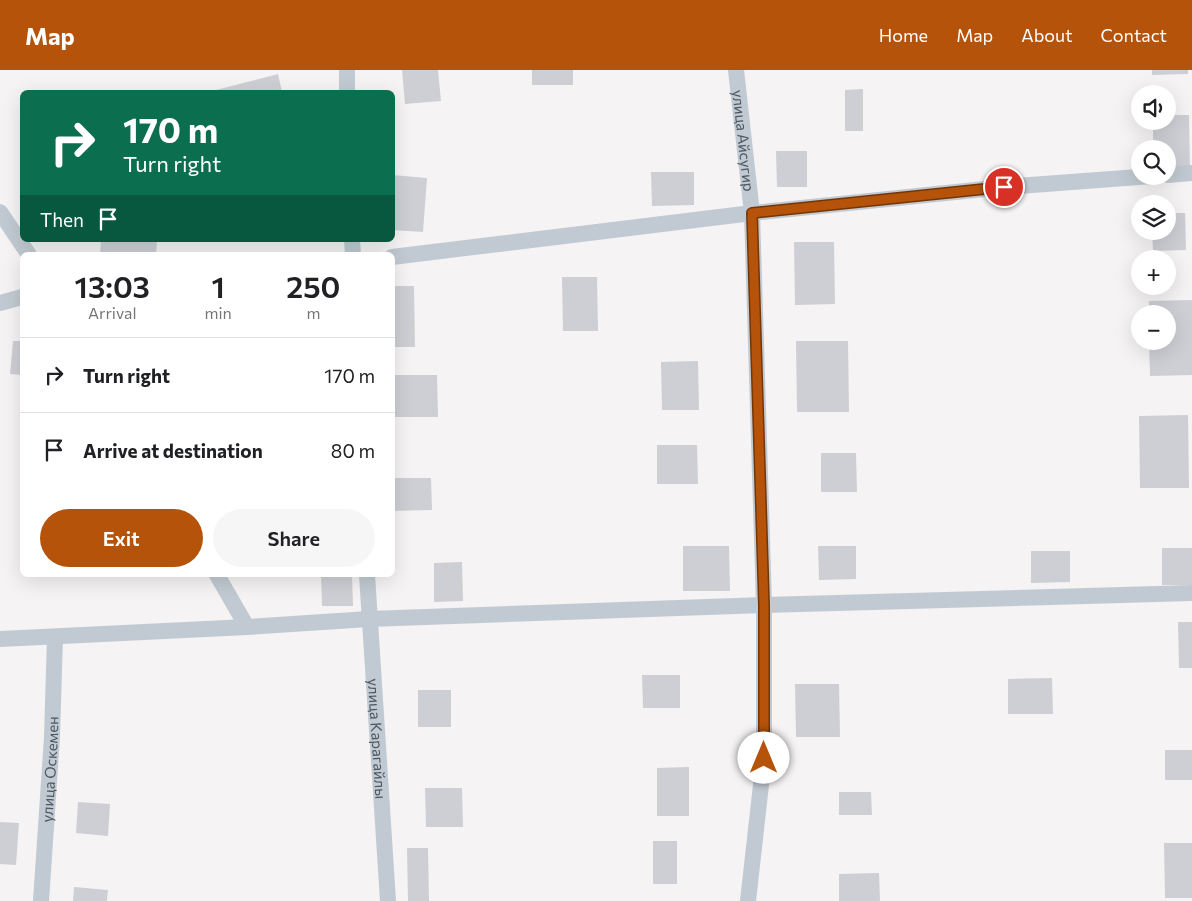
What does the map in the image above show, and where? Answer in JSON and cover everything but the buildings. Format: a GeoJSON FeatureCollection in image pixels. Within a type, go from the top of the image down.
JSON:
{"type":"FeatureCollection","features":[{"type":"Feature","properties":{"kind":"street"},"geometry":{"type":"LineString","coordinates":[[347,70],[347,90]]}},
{"type":"Feature","properties":{"kind":"street","name":"улица Айсугир"},"geometry":{"type":"LineString","coordinates":[[736,70],[752,213],[764,605],[764,758],[748,901]]}},
{"type":"Feature","properties":{"kind":"street"},"geometry":{"type":"LineString","coordinates":[[1176,174],[1192,173]]}},
{"type":"Feature","properties":{"kind":"street"},"geometry":{"type":"LineString","coordinates":[[395,257],[752,213],[1004,187],[1131,178]]}},
{"type":"Feature","properties":{"kind":"street"},"geometry":{"type":"LineString","coordinates":[[0,212],[20,242]]}},
{"type":"Feature","properties":{"kind":"street"},"geometry":{"type":"LineString","coordinates":[[0,303],[20,298]]}},
{"type":"Feature","properties":{"kind":"street"},"geometry":{"type":"LineString","coordinates":[[218,577],[247,627]]}},
{"type":"Feature","properties":{"kind":"street","name":"улица Карагайлы"},"geometry":{"type":"LineString","coordinates":[[367,577],[388,901]]}},
{"type":"Feature","properties":{"kind":"street"},"geometry":{"type":"LineString","coordinates":[[0,639],[369,619],[764,605],[1192,593]]}},
{"type":"Feature","properties":{"kind":"street","name":"улица Оскемен"},"geometry":{"type":"LineString","coordinates":[[41,901],[52,737],[55,637]]}},
{"type":"Feature","properties":{"kind":"route"},"geometry":{"type":"LineString","coordinates":[[764,758],[764,605],[752,213],[1004,187]]}}]}
